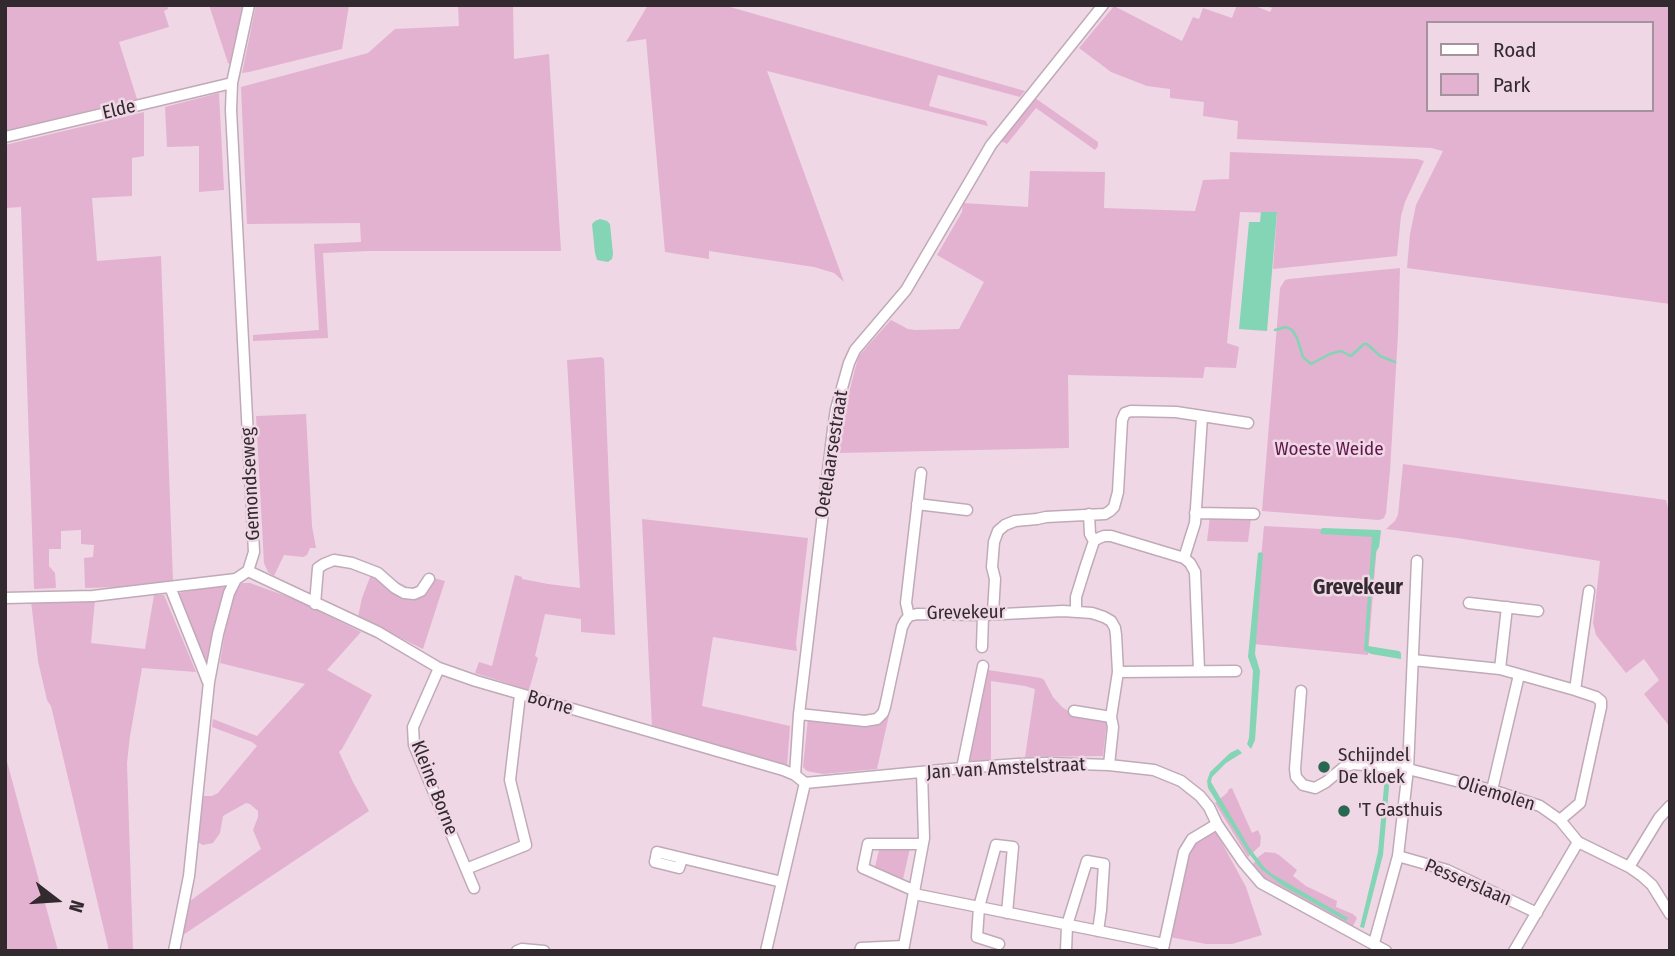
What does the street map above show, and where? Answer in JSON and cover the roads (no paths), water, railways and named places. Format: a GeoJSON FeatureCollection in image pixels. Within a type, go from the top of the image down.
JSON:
{"type":"FeatureCollection","features":[{"type":"Feature","properties":{"kind":"street","name":"Gemondseweg"},"geometry":{"type":"LineString","coordinates":[[247,571],[254,545],[231,110],[232,83],[248,5]]}},
{"type":"Feature","properties":{"kind":"street","name":"Oetelaarsestraat"},"geometry":{"type":"LineString","coordinates":[[795,775],[799,714],[832,429],[849,363],[855,350],[906,290],[991,145],[1103,5]]}},
{"type":"Feature","properties":{"kind":"street","name":"Elde"},"geometry":{"type":"LineString","coordinates":[[5,137],[232,83]]}},
{"type":"Feature","properties":{"kind":"street"},"geometry":{"type":"LineString","coordinates":[[982,647],[995,579],[992,567],[994,542],[998,531],[1015,521],[1105,514],[1110,511],[1114,507],[1118,492],[1122,420],[1125,414],[1131,411],[1176,412],[1248,423]]}},
{"type":"Feature","properties":{"kind":"street"},"geometry":{"type":"LineString","coordinates":[[1184,558],[1195,523],[1202,417]]}},
{"type":"Feature","properties":{"kind":"street"},"geometry":{"type":"LineString","coordinates":[[909,616],[906,603],[921,473]]}},
{"type":"Feature","properties":{"kind":"street"},"geometry":{"type":"LineString","coordinates":[[917,505],[967,510]]}},
{"type":"Feature","properties":{"kind":"street"},"geometry":{"type":"LineString","coordinates":[[1195,513],[1254,514]]}},
{"type":"Feature","properties":{"kind":"street"},"geometry":{"type":"LineString","coordinates":[[1089,514],[1090,534],[1094,541]]}},
{"type":"Feature","properties":{"kind":"street"},"geometry":{"type":"LineString","coordinates":[[1076,611],[1076,597],[1094,541],[1104,536],[1184,558],[1195,572],[1199,670]]}},
{"type":"Feature","properties":{"kind":"street"},"geometry":{"type":"LineString","coordinates":[[316,604],[318,568],[334,560],[352,563],[379,573],[404,593],[414,594],[421,591],[429,579]]}},
{"type":"Feature","properties":{"kind":"street"},"geometry":{"type":"LineString","coordinates":[[1386,951],[1374,943],[1398,856],[1408,769],[1417,561]]}},
{"type":"Feature","properties":{"kind":"street"},"geometry":{"type":"LineString","coordinates":[[174,951],[189,876],[209,682],[229,593],[236,579],[247,571]]}},
{"type":"Feature","properties":{"kind":"street","name":"Borne"},"geometry":{"type":"LineString","coordinates":[[247,571],[379,632],[439,668],[520,695],[795,775]]}},
{"type":"Feature","properties":{"kind":"street"},"geometry":{"type":"LineString","coordinates":[[5,598],[93,596],[236,579]]}},
{"type":"Feature","properties":{"kind":"street"},"geometry":{"type":"LineString","coordinates":[[170,587],[209,682]]}},
{"type":"Feature","properties":{"kind":"street"},"geometry":{"type":"LineString","coordinates":[[1575,690],[1589,591]]}},
{"type":"Feature","properties":{"kind":"street"},"geometry":{"type":"LineString","coordinates":[[1469,603],[1538,611]]}},
{"type":"Feature","properties":{"kind":"street"},"geometry":{"type":"LineString","coordinates":[[1500,669],[1507,607]]}},
{"type":"Feature","properties":{"kind":"street","name":"Grevekeur"},"geometry":{"type":"LineString","coordinates":[[799,714],[865,721],[877,719],[885,707],[902,627],[909,616],[1076,611],[1092,613],[1111,621],[1116,635],[1118,672],[1111,717],[1113,727],[1109,765]]}},
{"type":"Feature","properties":{"kind":"street"},"geometry":{"type":"LineString","coordinates":[[1413,660],[1500,669],[1575,690],[1601,701],[1580,803],[1560,820]]}},
{"type":"Feature","properties":{"kind":"street"},"geometry":{"type":"LineString","coordinates":[[962,768],[982,666]]}},
{"type":"Feature","properties":{"kind":"street","name":"Kleine Borne"},"geometry":{"type":"LineString","coordinates":[[439,668],[413,727],[414,745],[474,888]]}},
{"type":"Feature","properties":{"kind":"street"},"geometry":{"type":"LineString","coordinates":[[1118,672],[1236,671]]}},
{"type":"Feature","properties":{"kind":"street"},"geometry":{"type":"LineString","coordinates":[[1492,790],[1519,675]]}},
{"type":"Feature","properties":{"kind":"street","name":"Oliemolen"},"geometry":{"type":"LineString","coordinates":[[1301,691],[1294,768],[1300,783],[1315,788],[1344,767],[1353,764],[1408,769],[1492,790],[1540,806],[1560,820],[1578,842],[1642,876],[1652,885],[1670,914]]}},
{"type":"Feature","properties":{"kind":"street"},"geometry":{"type":"LineString","coordinates":[[466,869],[526,845],[510,780],[520,695]]}},
{"type":"Feature","properties":{"kind":"street"},"geometry":{"type":"LineString","coordinates":[[1074,711],[1111,717]]}},
{"type":"Feature","properties":{"kind":"street","name":"Jan van Amstelstraat"},"geometry":{"type":"LineString","coordinates":[[805,783],[1047,763],[1154,769],[1181,781],[1205,802],[1217,824],[1261,883],[1374,943]]}},
{"type":"Feature","properties":{"kind":"street"},"geometry":{"type":"LineString","coordinates":[[860,951],[861,948],[903,948],[923,844],[925,825],[922,772]]}},
{"type":"Feature","properties":{"kind":"street"},"geometry":{"type":"LineString","coordinates":[[766,951],[805,783],[795,775]]}},
{"type":"Feature","properties":{"kind":"street"},"geometry":{"type":"LineString","coordinates":[[1629,867],[1659,818],[1670,806]]}},
{"type":"Feature","properties":{"kind":"street"},"geometry":{"type":"LineString","coordinates":[[923,844],[868,844],[863,868],[914,893],[1163,947],[1184,852],[1192,839],[1217,824]]}},
{"type":"Feature","properties":{"kind":"street","name":"Pesserslaan"},"geometry":{"type":"LineString","coordinates":[[1514,951],[1578,842]]}},
{"type":"Feature","properties":{"kind":"street"},"geometry":{"type":"LineString","coordinates":[[999,943],[977,937],[979,907],[996,845],[1013,847],[1007,913]]}},
{"type":"Feature","properties":{"kind":"street","name":"Pesserslaan"},"geometry":{"type":"LineString","coordinates":[[1398,856],[1447,870],[1536,913]]}},
{"type":"Feature","properties":{"kind":"street"},"geometry":{"type":"LineString","coordinates":[[682,859],[782,882]]}},
{"type":"Feature","properties":{"kind":"street"},"geometry":{"type":"LineString","coordinates":[[1066,951],[1067,925],[1087,861],[1104,864],[1098,931]]}},
{"type":"Feature","properties":{"kind":"street"},"geometry":{"type":"LineString","coordinates":[[517,951],[544,951]]}},
{"type":"Feature","properties":{"kind":"waterway"},"geometry":{"type":"LineString","coordinates":[[1275,330],[1286,327],[1292,330],[1303,357],[1311,364],[1341,351],[1351,356],[1364,344],[1380,356],[1395,362]]}},
{"type":"Feature","properties":{"kind":"place","name":"Schijndel De kloek"},"geometry":{"type":"Point","coordinates":[1324,767]}},
{"type":"Feature","properties":{"kind":"place","name":"'T Gasthuis"},"geometry":{"type":"Point","coordinates":[1344,811]}},
{"type":"Feature","properties":{"kind":"district","name":"Grevekeur"},"geometry":{"type":"Point","coordinates":[1358,588]}},
{"type":"Feature","properties":{"kind":"park label","name":"Woeste Weide"},"geometry":{"type":"Point","coordinates":[1329,450]}}]}
